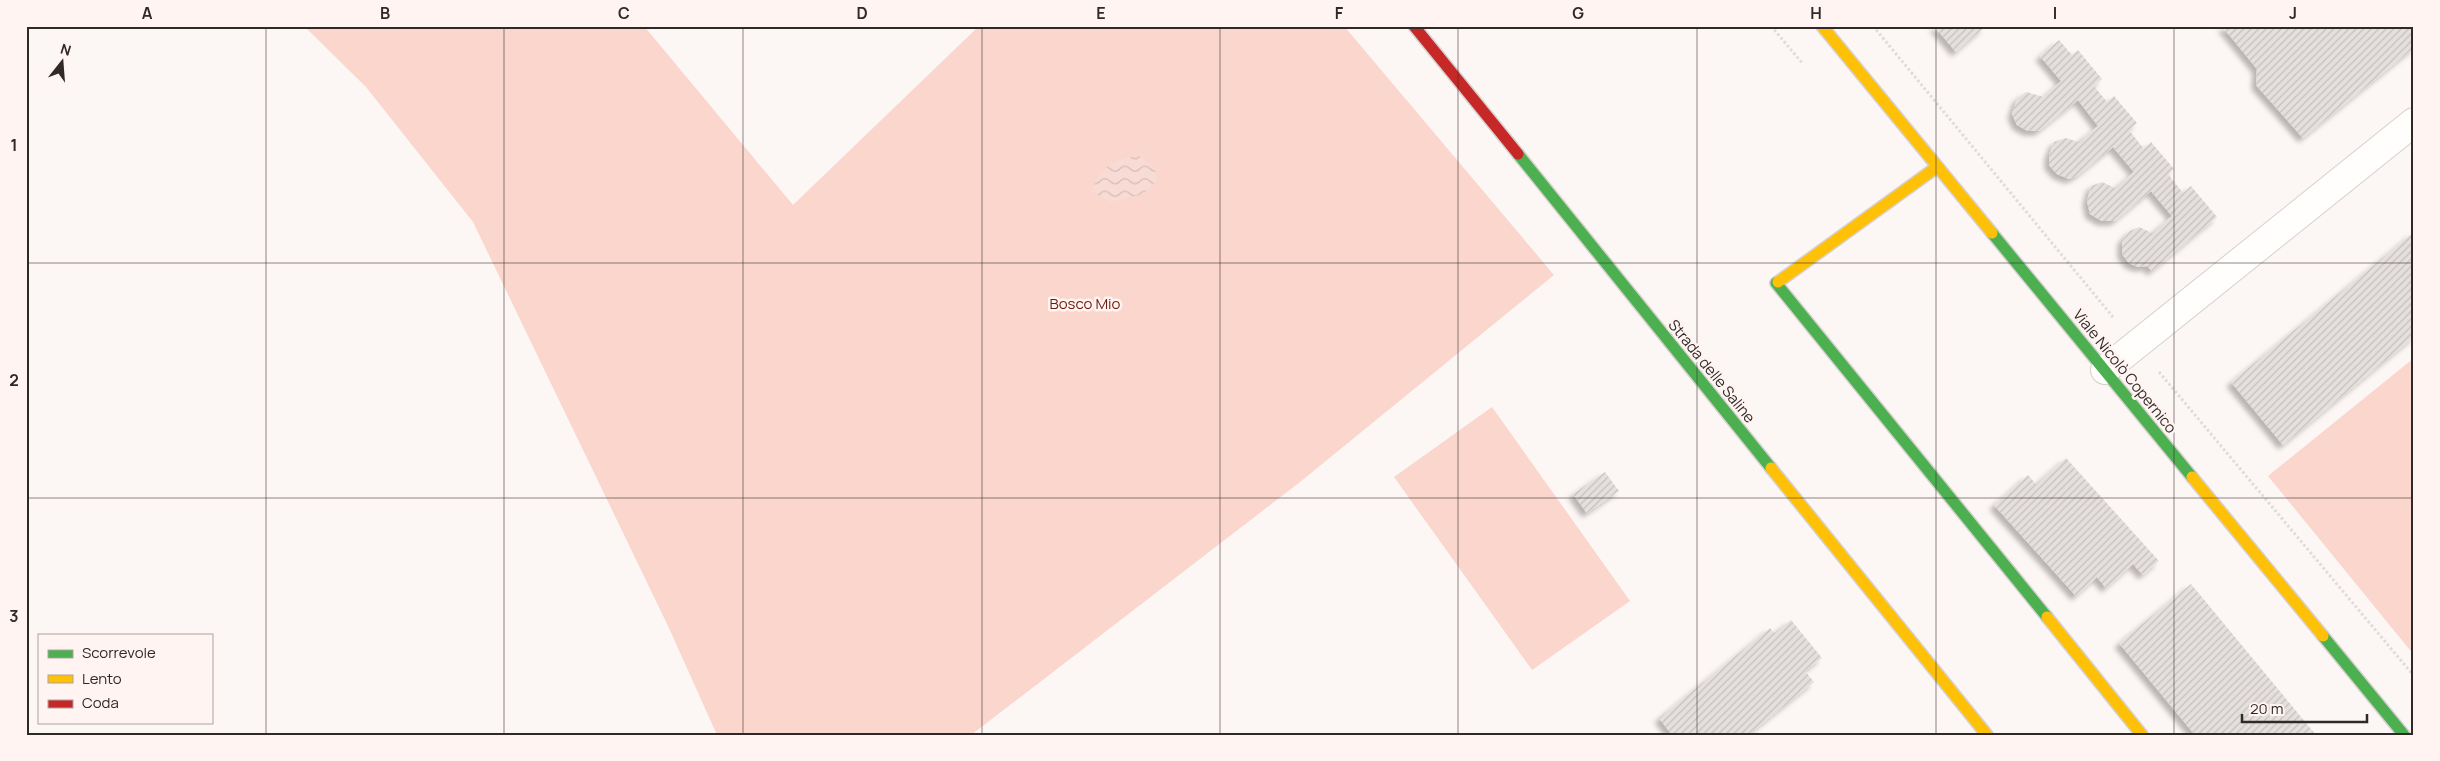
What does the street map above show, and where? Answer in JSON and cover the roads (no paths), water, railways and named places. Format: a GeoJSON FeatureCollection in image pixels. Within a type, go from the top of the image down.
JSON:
{"type":"FeatureCollection","features":[{"type":"Feature","properties":{"kind":"street","name":"Strada delle Saline"},"geometry":{"type":"LineString","coordinates":[[1414,26],[1987,735]]}},
{"type":"Feature","properties":{"kind":"street","name":"Viale Nicolò Copernico"},"geometry":{"type":"LineString","coordinates":[[1822,26],[2404,735]]}},
{"type":"Feature","properties":{"kind":"street"},"geometry":{"type":"LineString","coordinates":[[2105,370],[2414,122]]}},
{"type":"Feature","properties":{"kind":"street"},"geometry":{"type":"LineString","coordinates":[[1937,167],[1776,283],[2142,735]]}},
{"type":"Feature","properties":{"kind":"water"},"geometry":{"type":"Polygon","coordinates":[[[1139,156],[1155,169],[1157,180],[1143,194],[1111,202],[1092,192],[1099,176],[1108,166],[1122,159],[1139,156]]]}},
{"type":"Feature","properties":{"kind":"park label","name":"Bosco Mio"},"geometry":{"type":"Point","coordinates":[1085,303]}}]}
